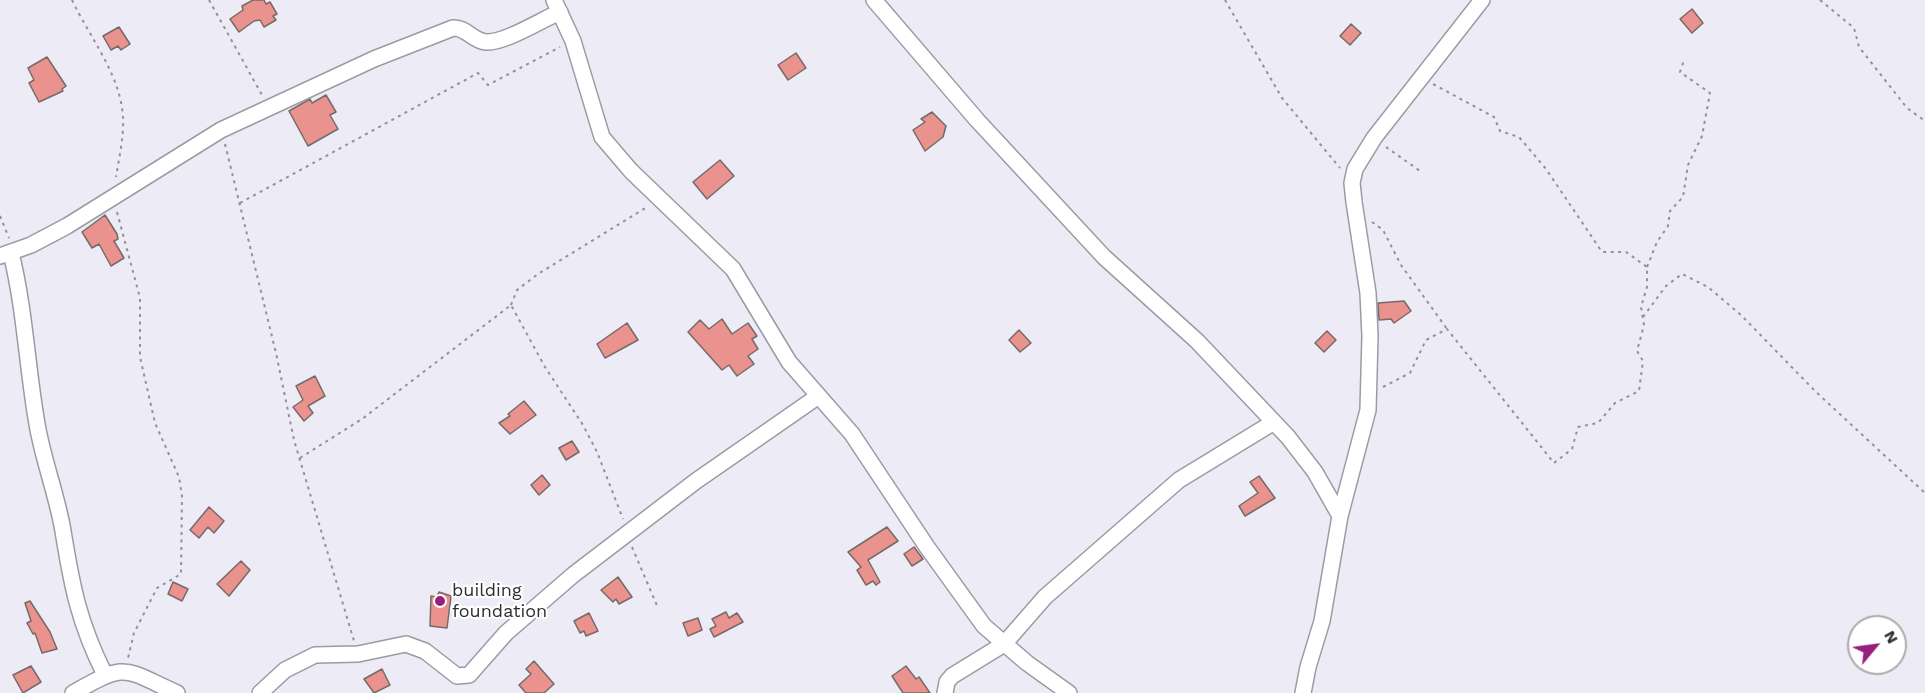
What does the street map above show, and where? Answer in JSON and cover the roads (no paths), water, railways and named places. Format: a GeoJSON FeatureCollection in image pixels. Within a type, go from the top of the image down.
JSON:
{"type":"FeatureCollection","features":[{"type":"Feature","properties":{"kind":"street"},"geometry":{"type":"LineString","coordinates":[[874,0],[977,120],[1104,257],[1197,341],[1274,422],[1315,472],[1340,516]]}},
{"type":"Feature","properties":{"kind":"street"},"geometry":{"type":"LineString","coordinates":[[1303,693],[1322,621],[1340,516],[1368,410],[1370,346],[1368,293],[1352,183],[1355,169],[1374,138],[1420,76],[1482,0]]}},
{"type":"Feature","properties":{"kind":"street"},"geometry":{"type":"LineString","coordinates":[[105,675],[84,630],[74,598],[58,508],[37,426],[26,331],[5,255],[44,239],[113,200],[221,130],[269,108],[448,29],[457,27],[477,40],[496,41],[557,6],[573,41],[602,137],[660,199],[733,269],[776,342],[818,397],[852,434],[968,605],[1004,644],[1069,693]]}},
{"type":"Feature","properties":{"kind":"street"},"geometry":{"type":"LineString","coordinates":[[260,693],[285,670],[303,659],[327,654],[358,654],[412,644],[457,676],[469,675],[506,633],[529,612],[696,481],[818,397]]}},
{"type":"Feature","properties":{"kind":"street"},"geometry":{"type":"LineString","coordinates":[[945,693],[945,688],[952,676],[1004,644],[1045,597],[1179,480],[1274,422]]}},
{"type":"Feature","properties":{"kind":"street"},"geometry":{"type":"LineString","coordinates":[[73,693],[105,675],[125,670],[177,693]]}},
{"type":"Feature","properties":{"kind":"place","name":"building foundation"},"geometry":{"type":"Point","coordinates":[440,601]}}]}
